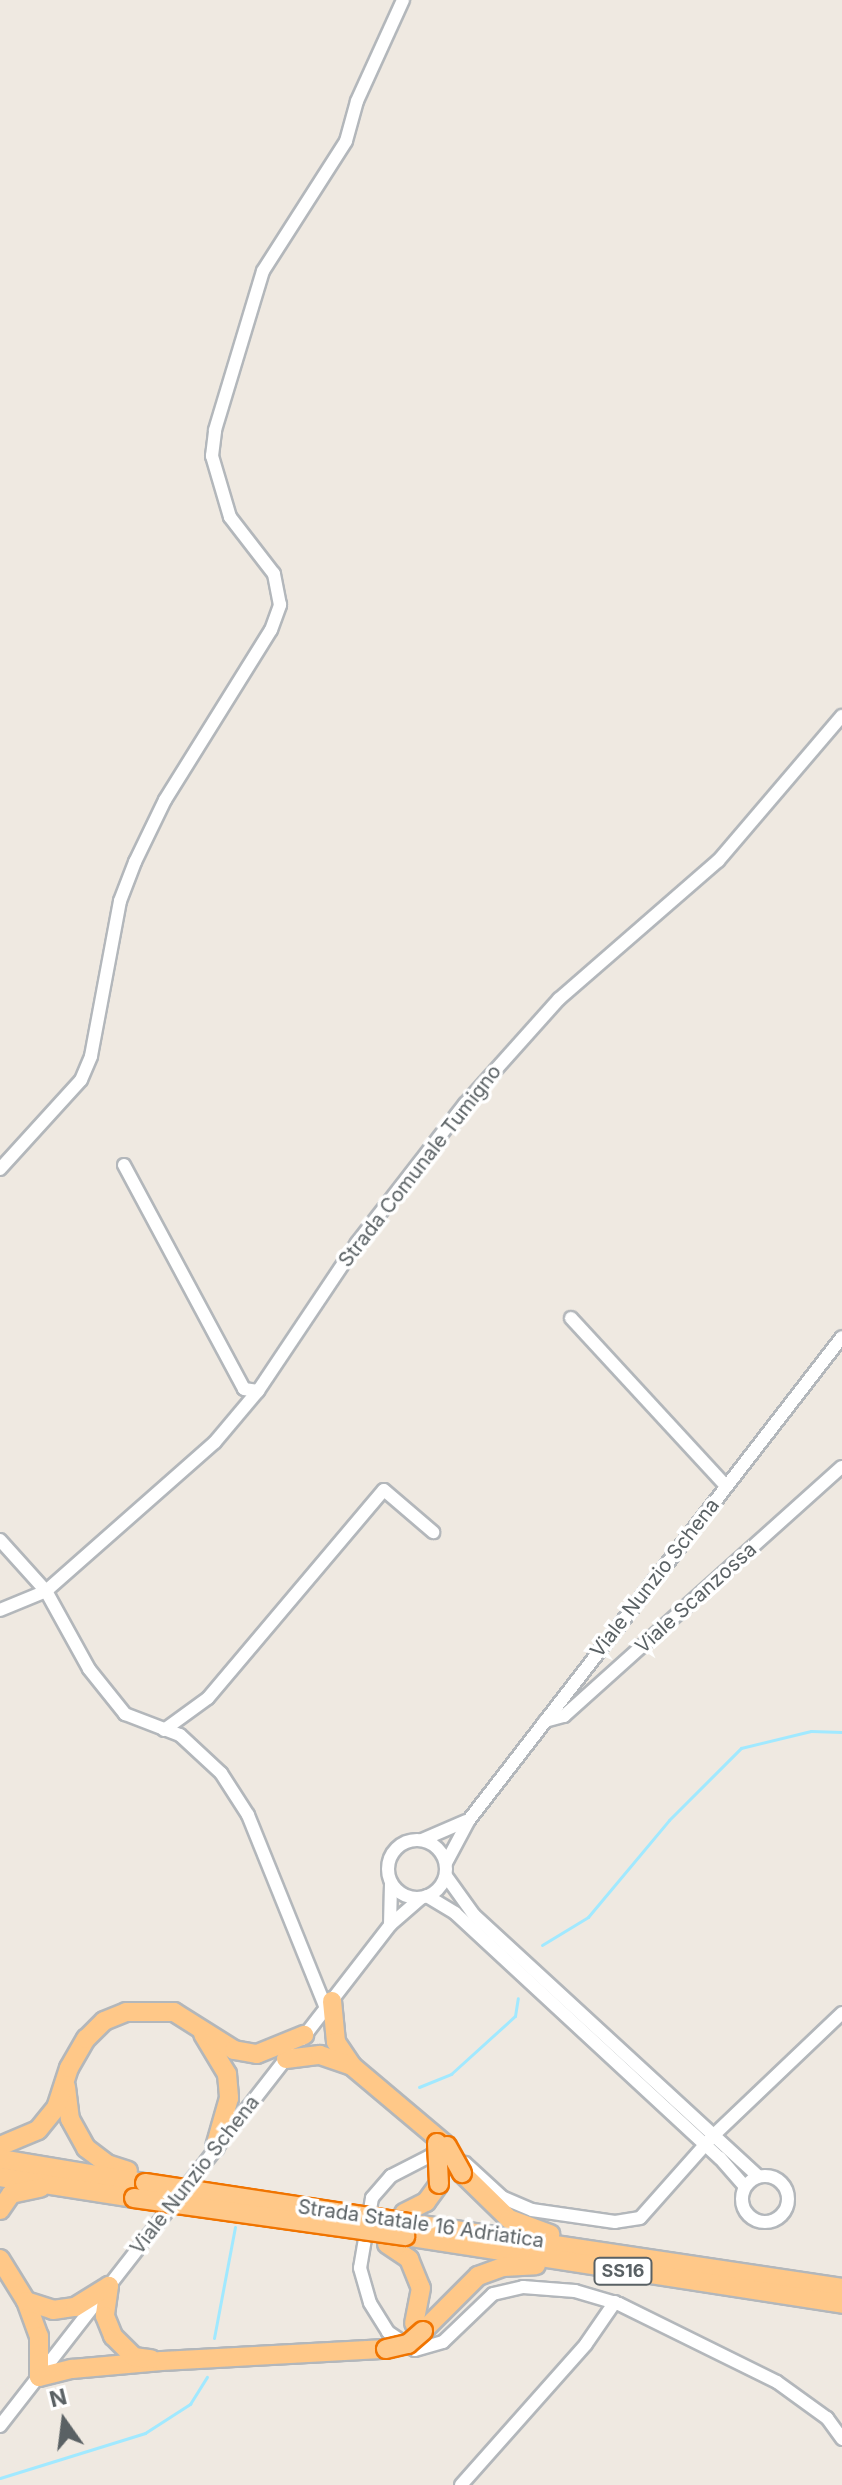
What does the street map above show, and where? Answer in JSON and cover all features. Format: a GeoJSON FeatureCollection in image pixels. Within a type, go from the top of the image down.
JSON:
{"type":"FeatureCollection","features":[{"type":"Feature","properties":{"kind":"highway"},"geometry":{"type":"LineString","coordinates":[[329,2004],[336,2042],[352,2066],[439,2141],[462,2173],[509,2219],[546,2234],[642,2254]]}},
{"type":"Feature","properties":{"kind":"highway"},"geometry":{"type":"LineString","coordinates":[[0,2146],[38,2130],[66,2084],[86,2039],[104,2021],[152,2009],[194,2023],[234,2050],[257,2054],[304,2035]]}},
{"type":"Feature","properties":{"kind":"highway"},"geometry":{"type":"LineString","coordinates":[[194,2023],[215,2048],[227,2074],[229,2098],[215,2147]]}},
{"type":"Feature","properties":{"kind":"highway"},"geometry":{"type":"LineString","coordinates":[[286,2059],[320,2055],[352,2066]]}},
{"type":"Feature","properties":{"kind":"highway"},"geometry":{"type":"LineString","coordinates":[[66,2084],[70,2119],[86,2148],[143,2186]]}},
{"type":"Feature","properties":{"kind":"highway"},"geometry":{"type":"LineString","coordinates":[[418,2327],[421,2288],[401,2229],[439,2184],[439,2141]]}},
{"type":"Feature","properties":{"kind":"highway","name":"Strada Statale 16 Adriatica"},"geometry":{"type":"LineString","coordinates":[[0,2159],[320,2218],[642,2254],[842,2288]]}},
{"type":"Feature","properties":{"kind":"highway","name":"Strada Statale 16 Adriatica"},"geometry":{"type":"LineString","coordinates":[[0,2177],[89,2190],[143,2186],[211,2193],[320,2218]]}},
{"type":"Feature","properties":{"kind":"highway"},"geometry":{"type":"LineString","coordinates":[[0,2210],[11,2194],[30,2188],[89,2190]]}},
{"type":"Feature","properties":{"kind":"highway","name":"Strada Statale 16 Adriatica"},"geometry":{"type":"LineString","coordinates":[[401,2229],[664,2278],[842,2304]]}},
{"type":"Feature","properties":{"kind":"highway"},"geometry":{"type":"LineString","coordinates":[[0,2259],[26,2301],[39,2336],[39,2377],[72,2369],[162,2361],[386,2349],[418,2327],[478,2276],[503,2267],[540,2265],[664,2278]]}},
{"type":"Feature","properties":{"kind":"highway"},"geometry":{"type":"LineString","coordinates":[[26,2301],[53,2310],[75,2307],[109,2286]]}},
{"type":"Feature","properties":{"kind":"highway"},"geometry":{"type":"LineString","coordinates":[[109,2286],[105,2316],[113,2336],[134,2357],[162,2361]]}},
{"type":"Feature","properties":{"kind":"street"},"geometry":{"type":"LineString","coordinates":[[0,1169],[81,1080],[91,1056],[120,901],[135,862],[165,800],[271,630],[280,605],[274,574],[230,517],[212,456],[215,430],[263,271],[346,141],[357,101],[403,0]]}},
{"type":"Feature","properties":{"kind":"street","name":"Strada Comunale Tumigno"},"geometry":{"type":"LineString","coordinates":[[0,1610],[46,1591],[215,1442],[258,1391],[357,1243],[465,1104],[559,999],[718,861],[842,716]]}},
{"type":"Feature","properties":{"kind":"street"},"geometry":{"type":"LineString","coordinates":[[124,1165],[244,1389],[258,1391]]}},
{"type":"Feature","properties":{"kind":"street"},"geometry":{"type":"LineString","coordinates":[[571,1318],[726,1486]]}},
{"type":"Feature","properties":{"kind":"street","name":"Viale Nunzio Schena"},"geometry":{"type":"LineString","coordinates":[[446,1870],[469,1820],[842,1337]]}},
{"type":"Feature","properties":{"kind":"street","name":"Viale Scanzossa"},"geometry":{"type":"LineString","coordinates":[[545,1721],[564,1716],[842,1467]]}},
{"type":"Feature","properties":{"kind":"street"},"geometry":{"type":"LineString","coordinates":[[164,1730],[208,1698],[384,1490],[433,1532]]}},
{"type":"Feature","properties":{"kind":"street"},"geometry":{"type":"LineString","coordinates":[[0,1540],[46,1591],[89,1669],[125,1714],[180,1735],[221,1773],[248,1815],[329,2004]]}},
{"type":"Feature","properties":{"kind":"street","name":"Viale Nunzio Schena"},"geometry":{"type":"LineString","coordinates":[[422,1840],[469,1820]]}},
{"type":"Feature","properties":{"kind":"street"},"geometry":{"type":"LineString","coordinates":[[390,1925],[391,1883],[387,1868],[395,1850],[422,1840],[443,1853],[446,1870],[474,1915],[710,2142],[745,2187]]}},
{"type":"Feature","properties":{"kind":"street"},"geometry":{"type":"LineString","coordinates":[[424,1897],[446,1870]]}},
{"type":"Feature","properties":{"kind":"street"},"geometry":{"type":"LineString","coordinates":[[391,1883],[406,1897],[424,1897],[455,1913],[710,2142],[758,2176],[770,2176],[785,2186],[789,2200],[780,2218],[763,2222],[749,2217],[742,2203],[745,2187],[758,2176]]}},
{"type":"Feature","properties":{"kind":"street","name":"Viale Nunzio Schena"},"geometry":{"type":"LineString","coordinates":[[0,2426],[390,1925],[424,1897]]}},
{"type":"Feature","properties":{"kind":"street"},"geometry":{"type":"LineString","coordinates":[[842,2013],[710,2142],[640,2218],[615,2222],[532,2210],[502,2197],[465,2163],[448,2156],[414,2163],[391,2176],[372,2198],[360,2268],[370,2303],[388,2332],[415,2350],[443,2342],[493,2294],[523,2287],[575,2291],[615,2302],[777,2382],[827,2418],[842,2439]]}},
{"type":"Feature","properties":{"kind":"street"},"geometry":{"type":"LineString","coordinates":[[461,2485],[577,2355],[615,2302]]}},
{"type":"Feature","properties":{"kind":"waterway"},"geometry":{"type":"LineString","coordinates":[[542,1945],[588,1917],[669,1820],[741,1748],[811,1731],[842,1732]]}},
{"type":"Feature","properties":{"kind":"waterway"},"geometry":{"type":"LineString","coordinates":[[419,2087],[451,2074],[515,2016],[518,1998]]}},
{"type":"Feature","properties":{"kind":"waterway"},"geometry":{"type":"LineString","coordinates":[[214,2338],[235,2227]]}},
{"type":"Feature","properties":{"kind":"waterway"},"geometry":{"type":"LineString","coordinates":[[0,2478],[145,2433],[190,2404],[207,2377]]}}]}
